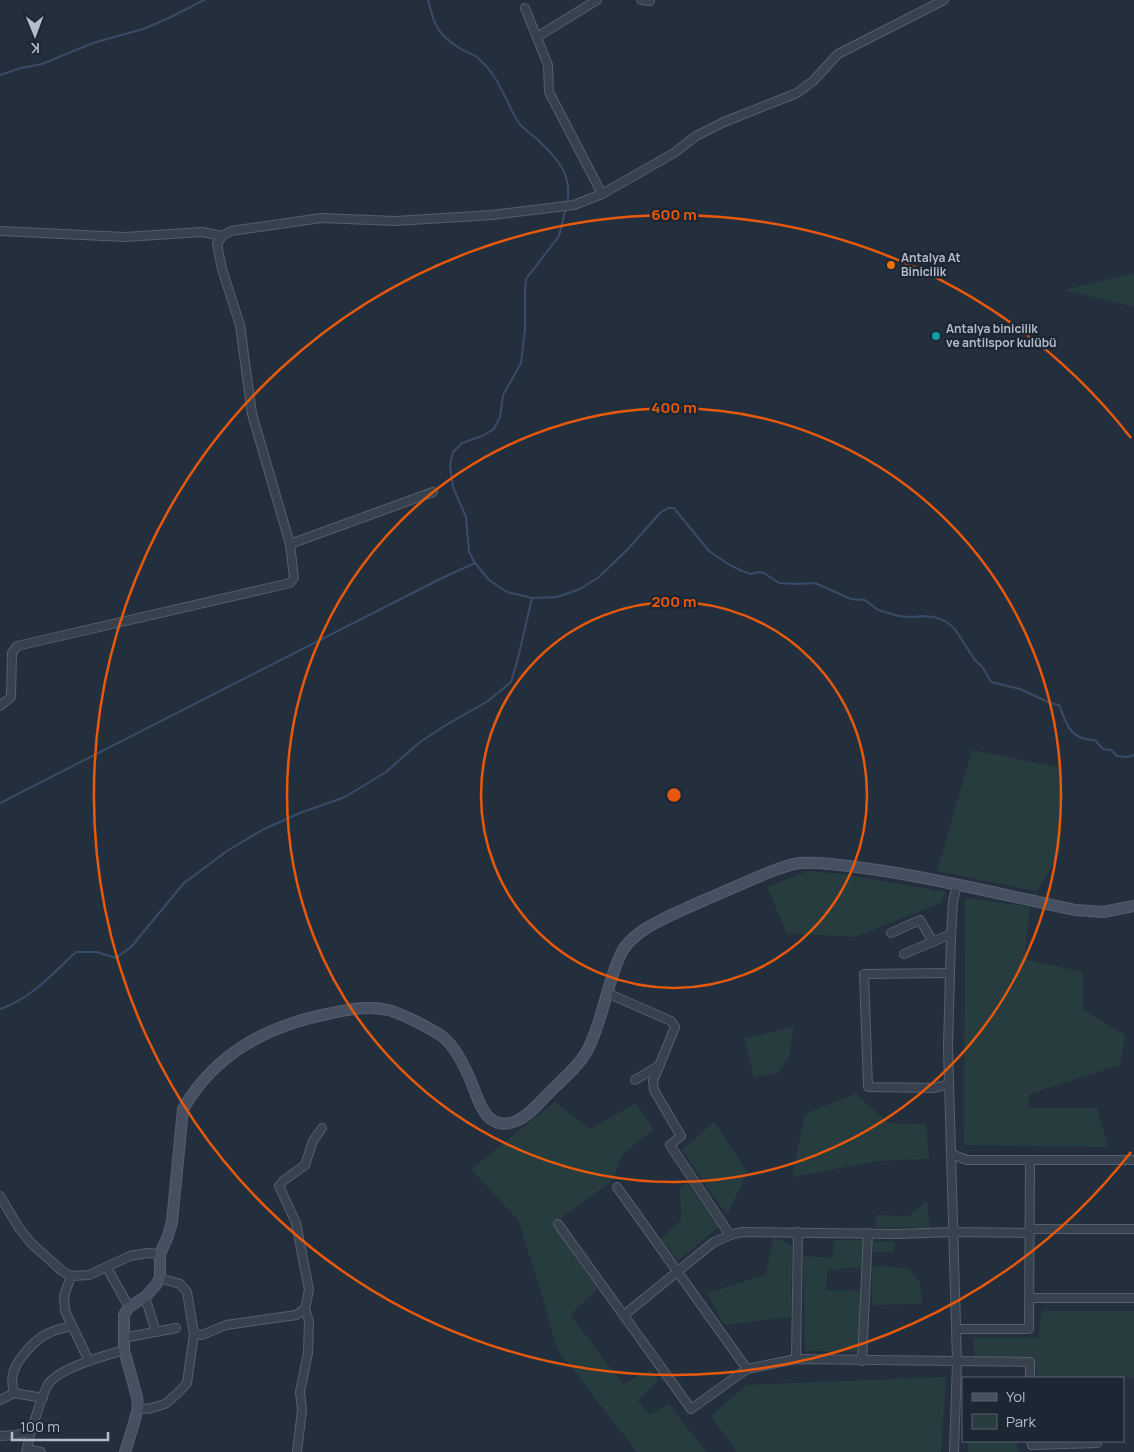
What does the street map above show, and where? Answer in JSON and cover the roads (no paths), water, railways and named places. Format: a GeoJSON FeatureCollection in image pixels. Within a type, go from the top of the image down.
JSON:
{"type":"FeatureCollection","features":[{"type":"Feature","properties":{"kind":"street"},"geometry":{"type":"LineString","coordinates":[[537,37],[596,0]]}},
{"type":"Feature","properties":{"kind":"street"},"geometry":{"type":"LineString","coordinates":[[641,0],[650,1]]}},
{"type":"Feature","properties":{"kind":"street"},"geometry":{"type":"LineString","coordinates":[[0,706],[11,697],[12,653],[16,646],[290,583],[294,578],[290,544],[252,414],[240,325],[222,269],[217,244],[222,236],[231,231],[321,218],[395,221],[492,215],[574,205],[602,194],[674,153],[696,136],[724,122],[797,94],[813,81],[838,54],[944,0]]}},
{"type":"Feature","properties":{"kind":"street"},"geometry":{"type":"LineString","coordinates":[[525,8],[548,66],[549,92],[602,194]]}},
{"type":"Feature","properties":{"kind":"street"},"geometry":{"type":"LineString","coordinates":[[0,231],[125,237],[202,232],[222,236]]}},
{"type":"Feature","properties":{"kind":"street"},"geometry":{"type":"LineString","coordinates":[[290,544],[433,492]]}},
{"type":"Feature","properties":{"kind":"street"},"geometry":{"type":"LineString","coordinates":[[127,1451],[138,1408],[137,1396],[124,1350],[124,1315],[129,1307],[144,1297],[156,1285],[160,1278],[160,1254],[172,1222],[183,1109],[207,1076],[237,1049],[252,1040],[271,1030],[307,1017],[345,1010],[388,1010],[406,1017],[442,1036],[452,1046],[484,1111],[494,1121],[505,1124],[516,1122],[528,1114],[578,1064],[587,1050],[597,1026],[618,959],[624,947],[641,932],[679,911],[780,868],[800,863],[838,865],[900,874],[1075,910],[1103,912],[1134,906]]}},
{"type":"Feature","properties":{"kind":"street"},"geometry":{"type":"LineString","coordinates":[[954,1452],[957,1362],[948,1047],[951,934],[953,902],[957,885]]}},
{"type":"Feature","properties":{"kind":"street"},"geometry":{"type":"LineString","coordinates":[[892,933],[920,920],[933,942]]}},
{"type":"Feature","properties":{"kind":"street"},"geometry":{"type":"LineString","coordinates":[[904,954],[951,934]]}},
{"type":"Feature","properties":{"kind":"street"},"geometry":{"type":"LineString","coordinates":[[949,973],[864,974],[868,1087],[934,1088],[949,1084]]}},
{"type":"Feature","properties":{"kind":"street"},"geometry":{"type":"LineString","coordinates":[[607,993],[672,1021],[675,1027],[654,1081],[654,1090],[681,1136],[670,1145],[730,1235]]}},
{"type":"Feature","properties":{"kind":"street"},"geometry":{"type":"LineString","coordinates":[[636,1080],[660,1065]]}},
{"type":"Feature","properties":{"kind":"street"},"geometry":{"type":"LineString","coordinates":[[297,1452],[302,1410],[300,1392],[308,1354],[309,1321],[304,1309],[309,1290],[296,1222],[279,1186],[305,1165],[313,1141],[322,1128]]}},
{"type":"Feature","properties":{"kind":"street"},"geometry":{"type":"LineString","coordinates":[[951,1154],[967,1160],[1134,1160]]}},
{"type":"Feature","properties":{"kind":"street"},"geometry":{"type":"LineString","coordinates":[[956,1329],[1030,1329],[1030,1161]]}},
{"type":"Feature","properties":{"kind":"street"},"geometry":{"type":"LineString","coordinates":[[617,1187],[746,1369]]}},
{"type":"Feature","properties":{"kind":"street"},"geometry":{"type":"LineString","coordinates":[[0,1196],[19,1228],[31,1243],[62,1271],[71,1276],[89,1275],[130,1256],[147,1253],[160,1254]]}},
{"type":"Feature","properties":{"kind":"street"},"geometry":{"type":"LineString","coordinates":[[558,1224],[691,1409],[746,1369],[796,1359],[1030,1362],[1030,1377]]}},
{"type":"Feature","properties":{"kind":"street"},"geometry":{"type":"LineString","coordinates":[[624,1315],[714,1242],[743,1232],[868,1234],[1134,1229]]}},
{"type":"Feature","properties":{"kind":"street"},"geometry":{"type":"LineString","coordinates":[[796,1359],[798,1232]]}},
{"type":"Feature","properties":{"kind":"street"},"geometry":{"type":"LineString","coordinates":[[862,1361],[868,1234]]}},
{"type":"Feature","properties":{"kind":"street"},"geometry":{"type":"LineString","coordinates":[[107,1268],[129,1307]]}},
{"type":"Feature","properties":{"kind":"street"},"geometry":{"type":"LineString","coordinates":[[71,1276],[64,1296],[65,1311],[89,1362]]}},
{"type":"Feature","properties":{"kind":"street"},"geometry":{"type":"LineString","coordinates":[[138,1408],[148,1409],[165,1404],[187,1382],[194,1334],[187,1292],[180,1284],[160,1278]]}},
{"type":"Feature","properties":{"kind":"street"},"geometry":{"type":"LineString","coordinates":[[144,1297],[156,1332]]}},
{"type":"Feature","properties":{"kind":"street"},"geometry":{"type":"LineString","coordinates":[[1030,1298],[1134,1298]]}},
{"type":"Feature","properties":{"kind":"street"},"geometry":{"type":"LineString","coordinates":[[194,1334],[202,1334],[226,1325],[296,1315],[304,1309]]}},
{"type":"Feature","properties":{"kind":"street"},"geometry":{"type":"LineString","coordinates":[[14,1394],[12,1374],[25,1352],[40,1338],[49,1333],[72,1326]]}},
{"type":"Feature","properties":{"kind":"street"},"geometry":{"type":"LineString","coordinates":[[123,1338],[176,1328]]}},
{"type":"Feature","properties":{"kind":"street"},"geometry":{"type":"LineString","coordinates":[[41,1452],[26,1450],[31,1430],[50,1383],[64,1372],[124,1350]]}},
{"type":"Feature","properties":{"kind":"street"},"geometry":{"type":"LineString","coordinates":[[0,1400],[14,1394],[43,1398]]}},
{"type":"Feature","properties":{"kind":"street"},"geometry":{"type":"LineString","coordinates":[[0,1436],[16,1435],[31,1430]]}},
{"type":"Feature","properties":{"kind":"street"},"geometry":{"type":"LineString","coordinates":[[1032,1446],[1097,1443]]}},
{"type":"Feature","properties":{"kind":"waterway"},"geometry":{"type":"LineString","coordinates":[[0,75],[42,64],[93,43],[143,29],[204,0]]}},
{"type":"Feature","properties":{"kind":"waterway"},"geometry":{"type":"LineString","coordinates":[[428,0],[432,16],[442,34],[453,44],[476,57],[485,65],[497,81],[519,123],[558,161],[568,185],[567,204]]}},
{"type":"Feature","properties":{"kind":"waterway"},"geometry":{"type":"LineString","coordinates":[[566,208],[559,236],[526,279],[525,329],[521,363],[503,395],[500,417],[494,429],[482,436],[462,443],[453,452],[450,465],[453,487],[466,517],[469,552],[475,563],[489,580],[507,592],[532,598],[557,597],[580,589],[599,577],[627,550],[660,513],[668,508],[674,508],[709,551],[742,571],[751,574],[757,572],[764,573],[779,583],[815,583],[851,599],[865,600],[878,610],[899,616],[934,617],[945,621],[954,628],[991,682],[1020,689],[1050,703],[1059,705],[1067,725],[1075,734],[1095,740],[1103,749],[1111,750],[1117,756],[1127,757],[1134,755]]}},
{"type":"Feature","properties":{"kind":"waterway"},"geometry":{"type":"LineString","coordinates":[[0,803],[475,563]]}},
{"type":"Feature","properties":{"kind":"waterway"},"geometry":{"type":"LineString","coordinates":[[0,1009],[11,1005],[32,992],[76,952],[97,952],[116,958],[131,947],[184,883],[227,851],[264,829],[300,813],[345,797],[386,772],[420,742],[488,701],[511,682],[532,598]]}},
{"type":"Feature","properties":{"kind":"place","name":"Antalya At Binicilik"},"geometry":{"type":"Point","coordinates":[891,265]}},
{"type":"Feature","properties":{"kind":"place","name":"Antalya binicilik ve antilspor kulübü"},"geometry":{"type":"Point","coordinates":[936,336]}}]}
